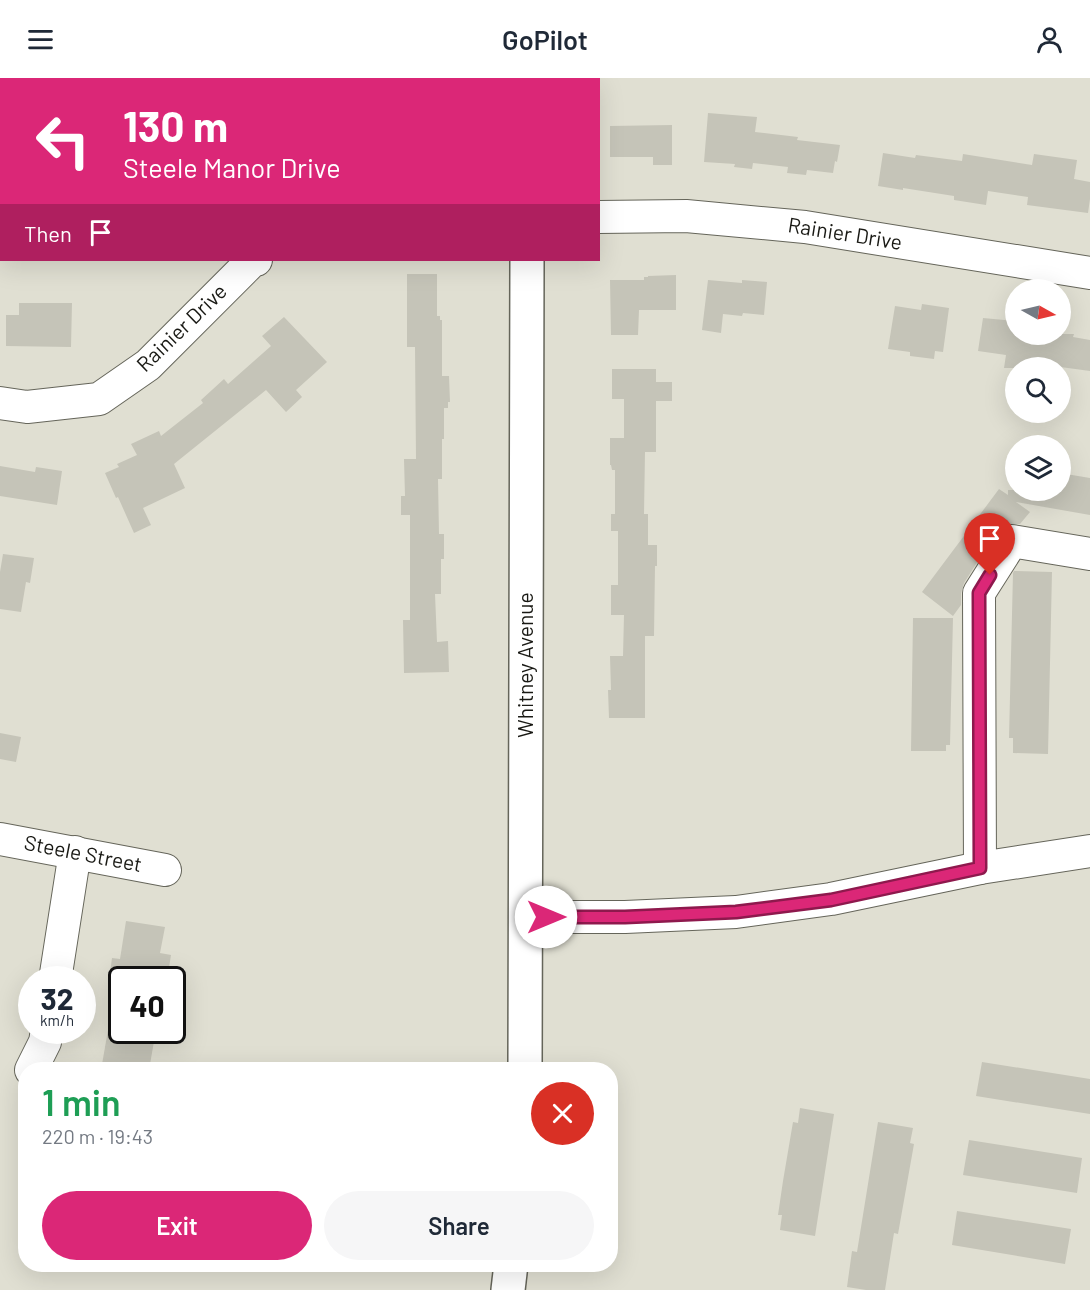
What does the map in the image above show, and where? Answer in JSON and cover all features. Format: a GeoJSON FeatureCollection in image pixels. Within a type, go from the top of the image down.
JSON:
{"type":"FeatureCollection","features":[{"type":"Feature","properties":{"kind":"main road","name":"Whitney Avenue"},"geometry":{"type":"LineString","coordinates":[[525,1062],[527,261]]}},
{"type":"Feature","properties":{"kind":"main road"},"geometry":{"type":"LineString","coordinates":[[508,1290],[510,1272]]}},
{"type":"Feature","properties":{"kind":"street","name":"Rainier Drive"},"geometry":{"type":"LineString","coordinates":[[600,216],[686,216],[805,227],[1090,273]]}},
{"type":"Feature","properties":{"kind":"street","name":"Rainier Drive"},"geometry":{"type":"LineString","coordinates":[[0,404],[27,406],[99,399],[148,365],[252,261]]}},
{"type":"Feature","properties":{"kind":"street"},"geometry":{"type":"LineString","coordinates":[[980,868],[979,593],[1012,541],[1090,554]]}},
{"type":"Feature","properties":{"kind":"street","name":"Steele Street"},"geometry":{"type":"LineString","coordinates":[[0,839],[165,870]]}},
{"type":"Feature","properties":{"kind":"street"},"geometry":{"type":"LineString","coordinates":[[526,917],[625,917],[736,912],[831,900],[980,868],[1090,851]]}},
{"type":"Feature","properties":{"kind":"street"},"geometry":{"type":"LineString","coordinates":[[57,966],[75,852]]}},
{"type":"Feature","properties":{"kind":"street"},"geometry":{"type":"LineString","coordinates":[[35,1062],[44,1044]]}},
{"type":"Feature","properties":{"kind":"building"},"geometry":{"type":"Polygon","coordinates":[[[708,113],[757,117],[755,132],[840,145],[833,173],[807,170],[806,175],[787,173],[788,167],[753,163],[752,169],[734,167],[735,164],[704,162],[708,113]]]}},
{"type":"Feature","properties":{"kind":"building"},"geometry":{"type":"Polygon","coordinates":[[[672,125],[672,165],[653,165],[653,157],[610,157],[610,126],[672,125]]]}},
{"type":"Feature","properties":{"kind":"building"},"geometry":{"type":"Polygon","coordinates":[[[883,153],[962,161],[963,154],[1032,165],[1034,154],[1077,160],[1074,179],[1090,182],[1088,213],[1027,205],[1028,197],[988,191],[986,205],[954,200],[954,196],[878,186],[883,153]]]}},
{"type":"Feature","properties":{"kind":"building"},"geometry":{"type":"Polygon","coordinates":[[[407,274],[437,274],[437,316],[440,316],[442,320],[442,376],[449,376],[450,402],[448,402],[448,408],[444,408],[442,479],[438,479],[439,534],[444,534],[444,559],[441,559],[441,594],[435,594],[437,642],[448,641],[449,672],[404,673],[403,620],[410,620],[410,515],[401,515],[401,496],[405,496],[404,459],[416,459],[415,347],[407,347],[407,274]]]}},
{"type":"Feature","properties":{"kind":"building"},"geometry":{"type":"Polygon","coordinates":[[[676,275],[676,310],[639,310],[638,335],[611,335],[610,280],[644,280],[644,277],[648,276],[676,275]]]}},
{"type":"Feature","properties":{"kind":"building"},"geometry":{"type":"Polygon","coordinates":[[[708,280],[742,283],[742,280],[767,282],[764,315],[723,314],[721,333],[702,330],[708,280]]]}},
{"type":"Feature","properties":{"kind":"building"},"geometry":{"type":"Polygon","coordinates":[[[19,303],[72,303],[71,347],[6,346],[6,315],[19,315],[19,303]]]}},
{"type":"Feature","properties":{"kind":"building"},"geometry":{"type":"Polygon","coordinates":[[[922,304],[949,308],[943,352],[935,351],[934,359],[910,356],[910,352],[888,349],[895,306],[921,310],[922,304]]]}},
{"type":"Feature","properties":{"kind":"building"},"geometry":{"type":"Polygon","coordinates":[[[284,317],[327,362],[296,390],[302,397],[286,412],[266,390],[174,464],[185,488],[143,508],[151,525],[134,533],[105,473],[119,467],[117,464],[137,455],[131,444],[159,431],[161,436],[203,403],[201,400],[224,379],[228,384],[271,346],[262,336],[284,317]]]}},
{"type":"Feature","properties":{"kind":"building"},"geometry":{"type":"Polygon","coordinates":[[[983,318],[1005,320],[1005,345],[1071,345],[1071,334],[1074,334],[1073,337],[1090,340],[1090,371],[1071,368],[1071,357],[1006,357],[1006,355],[978,351],[983,318]]]}},
{"type":"Feature","properties":{"kind":"building"},"geometry":{"type":"Polygon","coordinates":[[[612,369],[656,369],[656,382],[672,382],[672,401],[656,401],[656,452],[645,452],[644,514],[648,514],[648,545],[657,545],[657,566],[655,566],[654,636],[645,636],[645,718],[609,718],[610,656],[623,656],[624,615],[611,615],[611,585],[618,585],[618,531],[611,531],[611,514],[615,514],[615,470],[612,470],[610,465],[610,438],[624,438],[624,399],[612,399],[612,369]]]}},
{"type":"Feature","properties":{"kind":"building"},"geometry":{"type":"Polygon","coordinates":[[[0,466],[35,472],[36,467],[62,471],[57,505],[0,496],[0,466]]]}},
{"type":"Feature","properties":{"kind":"building"},"geometry":{"type":"Polygon","coordinates":[[[1071,475],[1090,478],[1090,515],[1016,502],[1030,512],[1020,524],[1005,524],[997,531],[964,583],[961,605],[953,616],[922,592],[999,489],[1005,493],[1005,501],[1071,501],[1071,475]]]}},
{"type":"Feature","properties":{"kind":"building"},"geometry":{"type":"Polygon","coordinates":[[[3,554],[34,558],[30,583],[26,582],[21,612],[0,609],[0,572],[3,554]]]}},
{"type":"Feature","properties":{"kind":"building"},"geometry":{"type":"Polygon","coordinates":[[[1014,571],[1052,572],[1048,754],[1013,753],[1013,738],[1009,738],[1014,571]]]}},
{"type":"Feature","properties":{"kind":"building"},"geometry":{"type":"Polygon","coordinates":[[[913,618],[953,618],[950,745],[946,745],[946,751],[911,751],[913,618]]]}},
{"type":"Feature","properties":{"kind":"building"},"geometry":{"type":"Polygon","coordinates":[[[0,733],[21,737],[16,762],[0,759],[0,733]]]}},
{"type":"Feature","properties":{"kind":"building"},"geometry":{"type":"Polygon","coordinates":[[[126,921],[165,927],[160,953],[171,955],[169,966],[111,966],[112,958],[120,959],[126,921]]]}},
{"type":"Feature","properties":{"kind":"building"},"geometry":{"type":"Polygon","coordinates":[[[108,1030],[108,1044],[154,1044],[150,1062],[102,1062],[108,1030]]]}},
{"type":"Feature","properties":{"kind":"building"},"geometry":{"type":"Polygon","coordinates":[[[982,1062],[1090,1079],[1090,1114],[976,1096],[982,1062]]]}},
{"type":"Feature","properties":{"kind":"building"},"geometry":{"type":"Polygon","coordinates":[[[800,1108],[834,1114],[815,1236],[780,1230],[782,1215],[778,1215],[793,1122],[798,1123],[800,1108]]]}},
{"type":"Feature","properties":{"kind":"building"},"geometry":{"type":"Polygon","coordinates":[[[878,1122],[913,1128],[910,1143],[914,1144],[898,1234],[894,1233],[885,1290],[866,1290],[847,1287],[852,1251],[857,1252],[878,1122]]]}},
{"type":"Feature","properties":{"kind":"building"},"geometry":{"type":"Polygon","coordinates":[[[969,1140],[1082,1158],[1077,1193],[963,1175],[969,1140]]]}},
{"type":"Feature","properties":{"kind":"building"},"geometry":{"type":"Polygon","coordinates":[[[957,1211],[1071,1229],[1065,1264],[952,1245],[957,1211]]]}},
{"type":"Feature","properties":{"kind":"route"},"geometry":{"type":"LineString","coordinates":[[546,917],[625,917],[736,912],[831,900],[980,868],[979,593],[990,575]]}}]}
